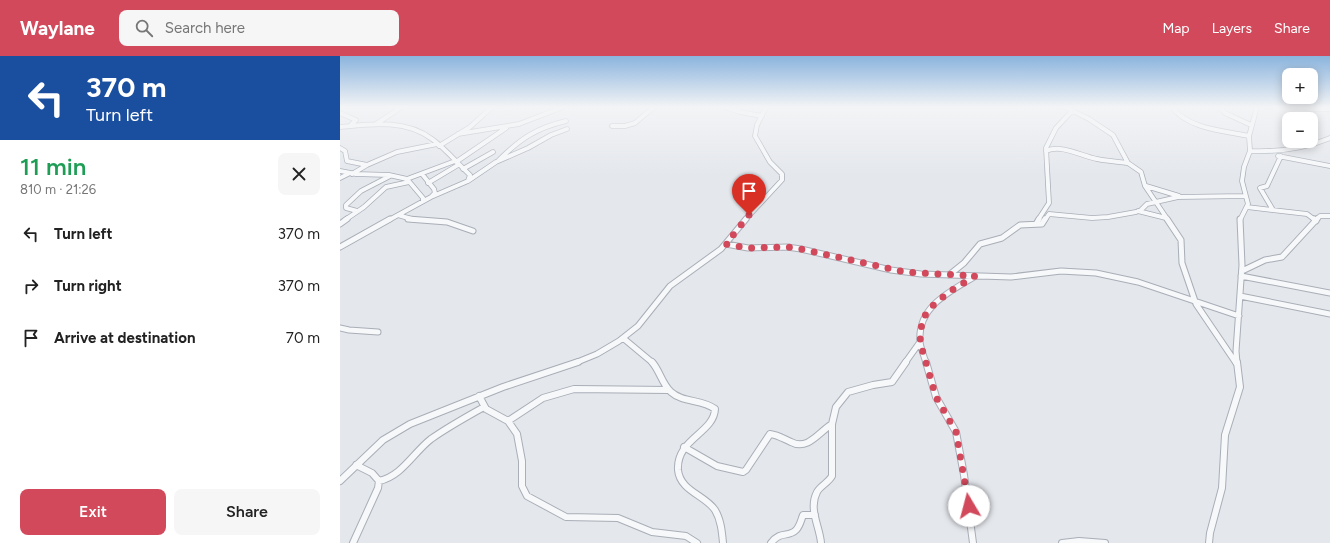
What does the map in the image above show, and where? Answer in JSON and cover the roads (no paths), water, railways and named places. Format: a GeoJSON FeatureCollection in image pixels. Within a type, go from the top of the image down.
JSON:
{"type":"FeatureCollection","features":[{"type":"Feature","properties":{"kind":"street"},"geometry":{"type":"LineString","coordinates":[[415,130],[428,136],[449,153],[456,163],[470,175],[468,181]]}},
{"type":"Feature","properties":{"kind":"street"},"geometry":{"type":"LineString","coordinates":[[340,178],[402,150],[438,144],[465,130]]}},
{"type":"Feature","properties":{"kind":"street"},"geometry":{"type":"LineString","coordinates":[[458,134],[488,130]]}},
{"type":"Feature","properties":{"kind":"street"},"geometry":{"type":"LineString","coordinates":[[428,183],[449,171],[456,163],[503,130]]}},
{"type":"Feature","properties":{"kind":"street"},"geometry":{"type":"LineString","coordinates":[[340,247],[431,197],[452,190],[468,181],[496,162],[533,131],[537,130]]}},
{"type":"Feature","properties":{"kind":"street"},"geometry":{"type":"LineString","coordinates":[[496,162],[523,151],[551,135],[565,130]]}},
{"type":"Feature","properties":{"kind":"street"},"geometry":{"type":"LineString","coordinates":[[340,481],[383,440],[404,427],[479,396],[582,361],[608,348],[638,326],[670,286],[726,244],[755,208],[780,182],[782,178],[780,172],[770,162],[755,136],[756,130]]}},
{"type":"Feature","properties":{"kind":"street"},"geometry":{"type":"LineString","coordinates":[[1036,224],[1048,203],[1046,151],[1050,137],[1055,130]]}},
{"type":"Feature","properties":{"kind":"street"},"geometry":{"type":"LineString","coordinates":[[1105,130],[1113,135],[1128,163],[1141,172],[1145,186],[1181,240],[1182,263],[1194,300],[1214,332],[1238,364]]}},
{"type":"Feature","properties":{"kind":"street"},"geometry":{"type":"LineString","coordinates":[[1218,130],[1249,136]]}},
{"type":"Feature","properties":{"kind":"street"},"geometry":{"type":"LineString","coordinates":[[1209,543],[1210,533],[1222,488],[1225,435],[1240,390],[1236,351],[1242,273],[1240,219],[1247,207],[1242,181],[1246,160],[1250,152],[1250,130]]}},
{"type":"Feature","properties":{"kind":"street"},"geometry":{"type":"LineString","coordinates":[[1250,152],[1298,150],[1330,138]]}},
{"type":"Feature","properties":{"kind":"street"},"geometry":{"type":"LineString","coordinates":[[340,148],[345,151],[346,160],[367,165]]}},
{"type":"Feature","properties":{"kind":"street"},"geometry":{"type":"LineString","coordinates":[[1046,151],[1051,148],[1062,149],[1097,159],[1128,163]]}},
{"type":"Feature","properties":{"kind":"street"},"geometry":{"type":"LineString","coordinates":[[449,171],[463,169],[493,152]]}},
{"type":"Feature","properties":{"kind":"street"},"geometry":{"type":"LineString","coordinates":[[1267,152],[1329,166]]}},
{"type":"Feature","properties":{"kind":"street"},"geometry":{"type":"LineString","coordinates":[[1273,210],[1260,188],[1267,186],[1281,156]]}},
{"type":"Feature","properties":{"kind":"street"},"geometry":{"type":"LineString","coordinates":[[340,224],[386,187],[456,163]]}},
{"type":"Feature","properties":{"kind":"street"},"geometry":{"type":"LineString","coordinates":[[340,171],[390,176],[408,180],[424,201]]}},
{"type":"Feature","properties":{"kind":"street"},"geometry":{"type":"LineString","coordinates":[[422,174],[427,178],[428,183],[434,189],[435,193],[431,197]]}},
{"type":"Feature","properties":{"kind":"street"},"geometry":{"type":"LineString","coordinates":[[357,211],[346,207],[352,198],[365,188],[390,176]]}},
{"type":"Feature","properties":{"kind":"street"},"geometry":{"type":"LineString","coordinates":[[1145,186],[1183,196],[1245,196]]}},
{"type":"Feature","properties":{"kind":"street"},"geometry":{"type":"LineString","coordinates":[[1138,211],[1147,204],[1183,196]]}},
{"type":"Feature","properties":{"kind":"street"},"geometry":{"type":"LineString","coordinates":[[1247,207],[1307,214],[1316,221]]}},
{"type":"Feature","properties":{"kind":"street"},"geometry":{"type":"LineString","coordinates":[[949,276],[964,263],[980,244],[986,241],[1002,238],[1020,225],[1042,224],[1047,215],[1052,213],[1094,218],[1108,217],[1138,211],[1166,218]]}},
{"type":"Feature","properties":{"kind":"street"},"geometry":{"type":"LineString","coordinates":[[398,215],[410,220],[448,222],[473,231]]}},
{"type":"Feature","properties":{"kind":"street"},"geometry":{"type":"LineString","coordinates":[[1242,273],[1265,260],[1282,257],[1321,216],[1330,216]]}},
{"type":"Feature","properties":{"kind":"street"},"geometry":{"type":"LineString","coordinates":[[726,244],[748,248],[787,247],[801,249],[898,271],[921,274],[1014,277],[1046,272],[1085,271],[1124,278],[1239,316]]}},
{"type":"Feature","properties":{"kind":"street"},"geometry":{"type":"LineString","coordinates":[[1242,273],[1287,286],[1330,293]]}},
{"type":"Feature","properties":{"kind":"street"},"geometry":{"type":"LineString","coordinates":[[972,543],[964,475],[956,432],[936,397],[920,342],[922,320],[930,308],[949,292],[975,276]]}},
{"type":"Feature","properties":{"kind":"street"},"geometry":{"type":"LineString","coordinates":[[1240,296],[1278,302],[1309,311],[1330,314]]}},
{"type":"Feature","properties":{"kind":"street"},"geometry":{"type":"LineString","coordinates":[[340,328],[347,330],[363,329],[378,332]]}},
{"type":"Feature","properties":{"kind":"street"},"geometry":{"type":"LineString","coordinates":[[623,338],[655,365],[669,390],[676,396],[710,405],[716,411],[710,422],[684,447],[679,462],[679,476],[688,489],[714,509],[720,523],[723,543]]}},
{"type":"Feature","properties":{"kind":"street"},"geometry":{"type":"LineString","coordinates":[[822,543],[821,534],[816,526],[816,493],[830,482],[832,476],[832,424],[836,407],[844,395],[848,392],[873,385],[892,382],[920,342]]}},
{"type":"Feature","properties":{"kind":"street"},"geometry":{"type":"LineString","coordinates":[[508,421],[543,398],[574,390],[669,390]]}},
{"type":"Feature","properties":{"kind":"street"},"geometry":{"type":"LineString","coordinates":[[479,396],[484,407],[508,421],[517,434],[522,461],[522,486],[527,496],[566,517],[618,518],[652,532],[686,536],[697,543]]}},
{"type":"Feature","properties":{"kind":"street"},"geometry":{"type":"LineString","coordinates":[[379,481],[386,480],[396,474],[425,444],[449,427],[484,407]]}},
{"type":"Feature","properties":{"kind":"street"},"geometry":{"type":"LineString","coordinates":[[684,447],[717,466],[743,472],[746,470],[770,434],[774,434],[796,445],[803,446],[812,441],[832,424]]}},
{"type":"Feature","properties":{"kind":"street"},"geometry":{"type":"LineString","coordinates":[[353,543],[378,488],[379,481],[372,473],[356,465]]}},
{"type":"Feature","properties":{"kind":"street"},"geometry":{"type":"LineString","coordinates":[[771,543],[777,535],[796,530],[803,515],[815,515]]}},
{"type":"Feature","properties":{"kind":"street"},"geometry":{"type":"LineString","coordinates":[[1062,543],[1079,541],[1105,543]]}}]}
